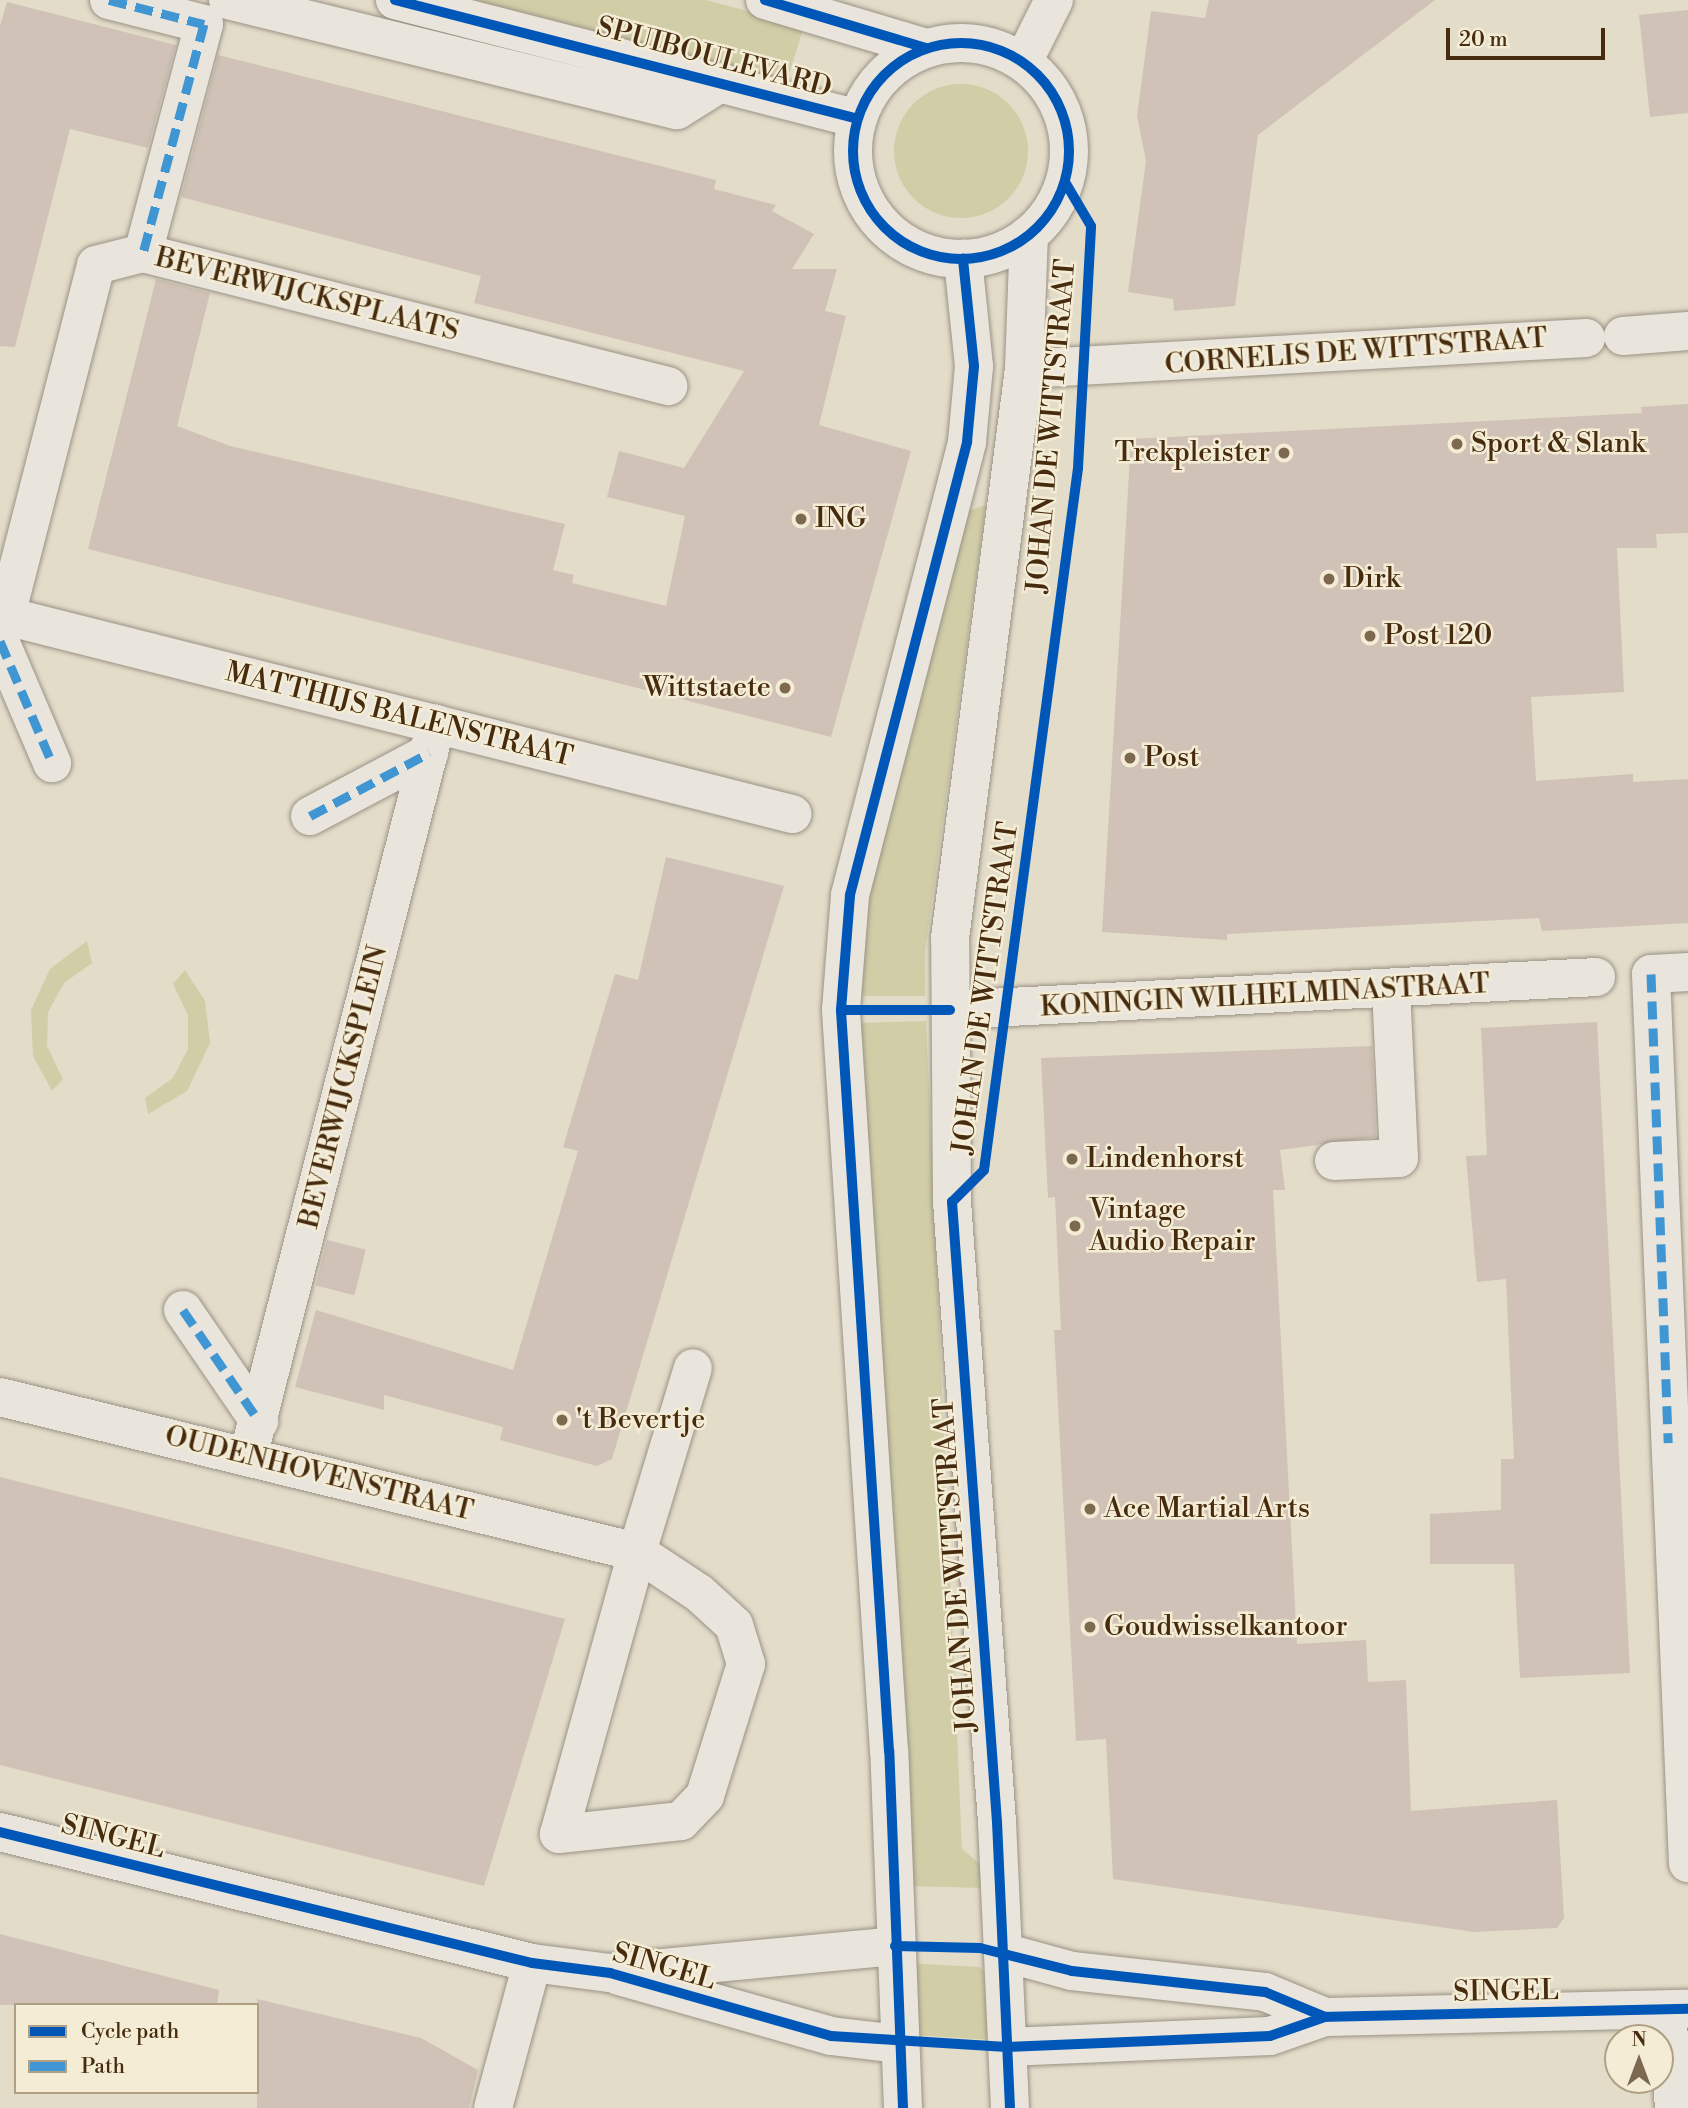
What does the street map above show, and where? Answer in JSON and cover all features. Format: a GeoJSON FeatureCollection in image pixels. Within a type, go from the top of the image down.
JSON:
{"type":"FeatureCollection","features":[{"type":"Feature","properties":{"kind":"street"},"geometry":{"type":"LineString","coordinates":[[109,0],[204,24],[144,253]]}},
{"type":"Feature","properties":{"kind":"street","name":"SPUIBOULEVARD"},"geometry":{"type":"LineString","coordinates":[[229,0],[677,110],[722,82]]}},
{"type":"Feature","properties":{"kind":"street","name":"SPUIBOULEVARD"},"geometry":{"type":"LineString","coordinates":[[395,0],[722,82],[857,119]]}},
{"type":"Feature","properties":{"kind":"street"},"geometry":{"type":"LineString","coordinates":[[765,0],[926,48]]}},
{"type":"Feature","properties":{"kind":"street"},"geometry":{"type":"LineString","coordinates":[[1023,62],[1054,0]]}},
{"type":"Feature","properties":{"kind":"street"},"geometry":{"type":"LineString","coordinates":[[959,43],[992,47],[1023,62],[1058,103],[1070,156],[1059,197],[1029,235],[987,257],[964,259],[914,248],[874,216],[854,169],[857,119],[884,76],[926,48],[959,43]]}},
{"type":"Feature","properties":{"kind":"street","name":"JOHAN DE WITTSTRAAT"},"geometry":{"type":"LineString","coordinates":[[1010,2108],[1003,1952],[952,1202],[950,905],[1024,369],[1029,235]]}},
{"type":"Feature","properties":{"kind":"street","name":"BEVERWIJCKSPLAATS"},"geometry":{"type":"LineString","coordinates":[[2,632],[96,265],[144,253],[668,386]]}},
{"type":"Feature","properties":{"kind":"street"},"geometry":{"type":"LineString","coordinates":[[903,2108],[898,2043],[889,1751],[841,1010],[850,895],[967,442],[974,366],[964,259]]}},
{"type":"Feature","properties":{"kind":"street","name":"CORNELIS DE WITTSTRAAT"},"geometry":{"type":"LineString","coordinates":[[1024,369],[1688,331]]}},
{"type":"Feature","properties":{"kind":"street"},"geometry":{"type":"LineString","coordinates":[[2,632],[52,763]]}},
{"type":"Feature","properties":{"kind":"street","name":"MATTHIJS BALENSTRAAT"},"geometry":{"type":"LineString","coordinates":[[2,632],[433,739],[792,814]]}},
{"type":"Feature","properties":{"kind":"street"},"geometry":{"type":"LineString","coordinates":[[310,816],[433,739]]}},
{"type":"Feature","properties":{"kind":"street","name":"BEVERWIJCKSPLEIN"},"geometry":{"type":"LineString","coordinates":[[254,1439],[433,739]]}},
{"type":"Feature","properties":{"kind":"street"},"geometry":{"type":"LineString","coordinates":[[1688,972],[1651,974],[1678,1443],[1688,1863]]}},
{"type":"Feature","properties":{"kind":"street","name":"KONINGIN WILHELMINASTRAAT"},"geometry":{"type":"LineString","coordinates":[[950,1010],[1596,978]]}},
{"type":"Feature","properties":{"kind":"street"},"geometry":{"type":"LineString","coordinates":[[1334,1161],[1399,1158],[1391,989]]}},
{"type":"Feature","properties":{"kind":"street"},"geometry":{"type":"LineString","coordinates":[[183,1310],[254,1439]]}},
{"type":"Feature","properties":{"kind":"street"},"geometry":{"type":"LineString","coordinates":[[637,1552],[699,1593],[734,1625],[746,1664],[705,1796],[681,1821],[559,1833],[637,1552],[693,1368]]}},
{"type":"Feature","properties":{"kind":"street","name":"OUDENHOVENSTRAAT"},"geometry":{"type":"LineString","coordinates":[[0,1397],[254,1439],[637,1552]]}},
{"type":"Feature","properties":{"kind":"street","name":"SINGEL"},"geometry":{"type":"LineString","coordinates":[[0,1832],[532,1963],[610,1973],[831,2036],[898,2043]]}},
{"type":"Feature","properties":{"kind":"street","name":"SINGEL"},"geometry":{"type":"LineString","coordinates":[[610,1973],[895,1947]]}},
{"type":"Feature","properties":{"kind":"street","name":"SINGEL"},"geometry":{"type":"LineString","coordinates":[[1003,1952],[1072,1971],[1265,1992],[1325,2017]]}},
{"type":"Feature","properties":{"kind":"street"},"geometry":{"type":"LineString","coordinates":[[493,2108],[532,1963]]}},
{"type":"Feature","properties":{"kind":"street"},"geometry":{"type":"LineString","coordinates":[[1674,2108],[1677,2010]]}},
{"type":"Feature","properties":{"kind":"street","name":"SINGEL"},"geometry":{"type":"LineString","coordinates":[[1007,2047],[1270,2036],[1325,2017],[1677,2010]]}},
{"type":"Feature","properties":{"kind":"shaded area"},"geometry":{"type":"Polygon","coordinates":[[[445,0],[706,0],[804,26],[786,84],[445,0]]]}},
{"type":"Feature","properties":{"kind":"shaded area"},"geometry":{"type":"Polygon","coordinates":[[[961,84],[987,89],[1008,104],[1023,125],[1028,151],[1023,177],[1008,198],[987,213],[961,218],[935,213],[914,198],[899,177],[894,151],[899,125],[914,104],[935,89],[961,84]]]}},
{"type":"Feature","properties":{"kind":"shaded area"},"geometry":{"type":"Polygon","coordinates":[[[986,505],[925,951],[925,996],[854,996],[859,931],[968,511],[986,505]]]}},
{"type":"Feature","properties":{"kind":"shaded area"},"geometry":{"type":"Polygon","coordinates":[[[87,941],[92,963],[64,983],[48,1012],[47,1046],[63,1079],[52,1091],[33,1056],[31,1010],[50,969],[87,941]]]}},
{"type":"Feature","properties":{"kind":"shaded area"},"geometry":{"type":"Polygon","coordinates":[[[185,970],[205,1001],[210,1043],[187,1091],[148,1114],[145,1098],[173,1078],[188,1049],[188,1015],[173,984],[185,970]]]}},
{"type":"Feature","properties":{"kind":"shaded area"},"geometry":{"type":"Polygon","coordinates":[[[926,1021],[962,1849],[986,1869],[986,1888],[904,1886],[854,1023],[926,1021]]]}},
{"type":"Feature","properties":{"kind":"shaded area"},"geometry":{"type":"Polygon","coordinates":[[[907,1963],[979,1967],[991,1976],[994,2040],[910,2035],[907,1963]]]}},
{"type":"Feature","properties":{"kind":"building"},"geometry":{"type":"Polygon","coordinates":[[[1209,0],[1435,0],[1258,135],[1235,306],[1174,311],[1173,299],[1128,292],[1146,161],[1137,116],[1151,11],[1205,18],[1209,0]]]}},
{"type":"Feature","properties":{"kind":"building"},"geometry":{"type":"Polygon","coordinates":[[[7,2],[176,45],[148,148],[70,129],[15,347],[0,346],[0,26],[7,2]]]}},
{"type":"Feature","properties":{"kind":"building"},"geometry":{"type":"Polygon","coordinates":[[[1688,10],[1688,113],[1650,117],[1639,15],[1688,10]]]}},
{"type":"Feature","properties":{"kind":"building"},"geometry":{"type":"Polygon","coordinates":[[[218,55],[716,180],[714,189],[776,205],[772,211],[814,234],[792,269],[837,269],[825,311],[846,316],[819,425],[911,451],[831,737],[88,549],[156,279],[210,293],[177,426],[230,446],[565,524],[553,570],[574,575],[572,583],[666,606],[685,516],[607,497],[619,451],[684,468],[744,371],[474,303],[481,276],[181,197],[218,55]]]}},
{"type":"Feature","properties":{"kind":"building","name":"Post 120"},"geometry":{"type":"Polygon","coordinates":[[[1688,404],[1688,533],[1656,534],[1657,548],[1617,548],[1624,692],[1531,697],[1536,781],[1633,774],[1633,782],[1688,779],[1688,923],[1542,931],[1539,918],[1227,934],[1227,940],[1102,932],[1131,439],[1642,413],[1641,407],[1688,404]]]}},
{"type":"Feature","properties":{"kind":"building"},"geometry":{"type":"Polygon","coordinates":[[[666,857],[784,886],[612,1459],[597,1466],[500,1440],[503,1427],[384,1395],[384,1410],[295,1387],[316,1310],[513,1370],[578,1151],[563,1147],[615,974],[638,980],[666,857]]]}},
{"type":"Feature","properties":{"kind":"building"},"geometry":{"type":"Polygon","coordinates":[[[1597,1022],[1630,1673],[1520,1678],[1514,1564],[1430,1564],[1430,1514],[1501,1510],[1501,1459],[1514,1459],[1506,1279],[1477,1282],[1466,1156],[1487,1155],[1481,1028],[1597,1022]]]}},
{"type":"Feature","properties":{"kind":"building"},"geometry":{"type":"Polygon","coordinates":[[[1372,1046],[1376,1137],[1280,1150],[1285,1190],[1273,1190],[1297,1644],[1366,1640],[1368,1682],[1406,1680],[1411,1811],[1557,1800],[1564,1918],[1557,1928],[1474,1932],[1113,1879],[1106,1739],[1076,1741],[1054,1330],[1061,1330],[1055,1197],[1048,1198],[1041,1058],[1372,1046]]]}},
{"type":"Feature","properties":{"kind":"building"},"geometry":{"type":"Polygon","coordinates":[[[327,1240],[366,1250],[354,1295],[316,1286],[327,1240]]]}},
{"type":"Feature","properties":{"kind":"building"},"geometry":{"type":"Polygon","coordinates":[[[0,1477],[565,1619],[484,1886],[0,1765],[0,1477]]]}},
{"type":"Feature","properties":{"kind":"building"},"geometry":{"type":"Polygon","coordinates":[[[0,1934],[219,1990],[217,2003],[0,2005],[0,1934]]]}},
{"type":"Feature","properties":{"kind":"building"},"geometry":{"type":"Polygon","coordinates":[[[257,1999],[421,2038],[478,2070],[469,2108],[257,2108],[257,1999]]]}},
{"type":"Feature","properties":{"kind":"marked path"},"geometry":{"type":"LineString","coordinates":[[109,0],[204,24],[143,253]]}},
{"type":"Feature","properties":{"kind":"marked path"},"geometry":{"type":"LineString","coordinates":[[0,641],[52,763]]}},
{"type":"Feature","properties":{"kind":"marked path"},"geometry":{"type":"LineString","coordinates":[[310,816],[429,753]]}},
{"type":"Feature","properties":{"kind":"marked path"},"geometry":{"type":"LineString","coordinates":[[1651,974],[1668,1443]]}},
{"type":"Feature","properties":{"kind":"marked path"},"geometry":{"type":"LineString","coordinates":[[183,1310],[259,1421]]}},
{"type":"Feature","properties":{"kind":"cycle path"},"geometry":{"type":"LineString","coordinates":[[395,0],[857,119]]}},
{"type":"Feature","properties":{"kind":"cycle path"},"geometry":{"type":"LineString","coordinates":[[765,0],[926,48]]}},
{"type":"Feature","properties":{"kind":"cycle path"},"geometry":{"type":"LineString","coordinates":[[961,43],[1002,51],[1021,61],[1037,75],[1051,91],[1061,110],[1069,151],[1061,192],[1051,211],[1037,227],[1021,241],[1002,251],[961,259],[920,251],[901,241],[885,227],[871,211],[861,192],[853,151],[861,110],[871,91],[885,75],[901,61],[920,51],[961,43]]}},
{"type":"Feature","properties":{"kind":"cycle path"},"geometry":{"type":"LineString","coordinates":[[1010,2108],[997,1822],[952,1202],[984,1170],[1078,468],[1091,226],[1065,182]]}},
{"type":"Feature","properties":{"kind":"cycle path"},"geometry":{"type":"LineString","coordinates":[[903,2108],[889,1751],[841,1010],[850,895],[967,442],[974,366],[963,259]]}},
{"type":"Feature","properties":{"kind":"cycle path"},"geometry":{"type":"LineString","coordinates":[[841,1010],[950,1010]]}},
{"type":"Feature","properties":{"kind":"cycle path"},"geometry":{"type":"LineString","coordinates":[[0,1832],[532,1963],[610,1973],[831,2036],[1007,2047],[1270,2036],[1325,2017],[1688,2009]]}},
{"type":"Feature","properties":{"kind":"cycle path"},"geometry":{"type":"LineString","coordinates":[[895,1946],[980,1948],[1072,1971],[1265,1992],[1325,2017]]}},
{"type":"Feature","properties":{"kind":"place","name":"Sport & Slank"},"geometry":{"type":"Point","coordinates":[1457,444]}},
{"type":"Feature","properties":{"kind":"place","name":"Trekpleister"},"geometry":{"type":"Point","coordinates":[1284,453]}},
{"type":"Feature","properties":{"kind":"place","name":"ING"},"geometry":{"type":"Point","coordinates":[801,519]}},
{"type":"Feature","properties":{"kind":"place","name":"Dirk"},"geometry":{"type":"Point","coordinates":[1329,579]}},
{"type":"Feature","properties":{"kind":"place","name":"Post 120"},"geometry":{"type":"Point","coordinates":[1370,636]}},
{"type":"Feature","properties":{"kind":"place","name":"Wittstaete"},"geometry":{"type":"Point","coordinates":[785,688]}},
{"type":"Feature","properties":{"kind":"place","name":"Post"},"geometry":{"type":"Point","coordinates":[1130,758]}},
{"type":"Feature","properties":{"kind":"place","name":"Lindenhorst"},"geometry":{"type":"Point","coordinates":[1072,1159]}},
{"type":"Feature","properties":{"kind":"place","name":"Vintage Audio Repair"},"geometry":{"type":"Point","coordinates":[1075,1226]}},
{"type":"Feature","properties":{"kind":"place","name":"'t Bevertje"},"geometry":{"type":"Point","coordinates":[562,1420]}},
{"type":"Feature","properties":{"kind":"place","name":"Ace Martial Arts"},"geometry":{"type":"Point","coordinates":[1090,1509]}},
{"type":"Feature","properties":{"kind":"place","name":"Goudwisselkantoor"},"geometry":{"type":"Point","coordinates":[1090,1627]}}]}
